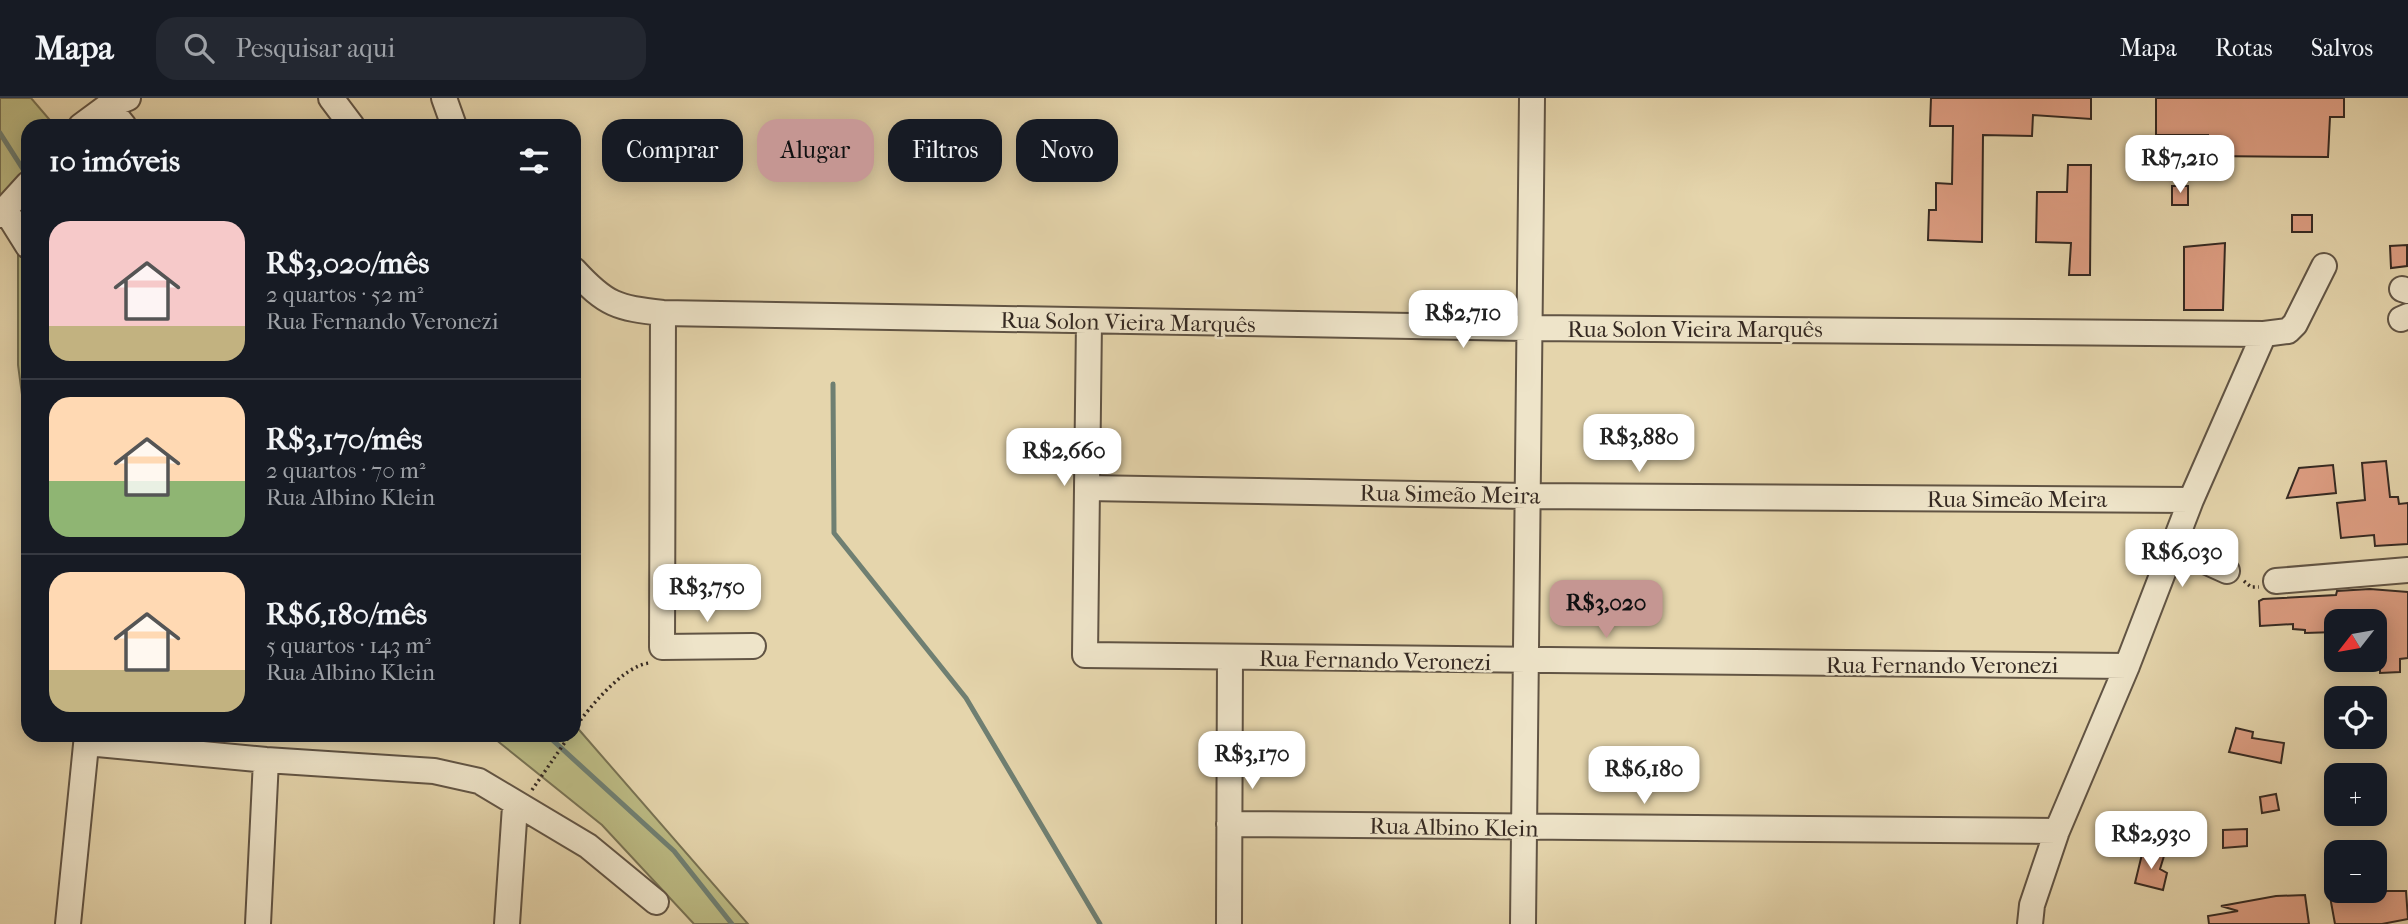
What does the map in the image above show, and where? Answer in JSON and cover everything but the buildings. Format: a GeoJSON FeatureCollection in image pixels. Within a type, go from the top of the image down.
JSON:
{"type":"FeatureCollection","features":[{"type":"Feature","properties":{"kind":"street"},"geometry":{"type":"LineString","coordinates":[[331,98],[347,119]]}},
{"type":"Feature","properties":{"kind":"street"},"geometry":{"type":"LineString","coordinates":[[444,98],[452,119]]}},
{"type":"Feature","properties":{"kind":"street"},"geometry":{"type":"LineString","coordinates":[[1523,924],[1532,98]]}},
{"type":"Feature","properties":{"kind":"street"},"geometry":{"type":"LineString","coordinates":[[92,119],[118,102],[122,119]]}},
{"type":"Feature","properties":{"kind":"street"},"geometry":{"type":"LineString","coordinates":[[21,192],[3,213],[21,237]]}},
{"type":"Feature","properties":{"kind":"street","name":"Rua Solon Vieira Marquês"},"geometry":{"type":"LineString","coordinates":[[581,277],[607,302],[630,309],[663,313],[1529,328],[2264,334],[2288,331],[2295,324],[2324,266]]}},
{"type":"Feature","properties":{"kind":"street"},"geometry":{"type":"LineString","coordinates":[[663,313],[662,647],[753,646]]}},
{"type":"Feature","properties":{"kind":"street"},"geometry":{"type":"LineString","coordinates":[[1087,488],[1089,321]]}},
{"type":"Feature","properties":{"kind":"street"},"geometry":{"type":"LineString","coordinates":[[2030,924],[2032,905],[2057,831],[2127,666],[2191,500],[2264,334]]}},
{"type":"Feature","properties":{"kind":"street","name":"Rua Simeão Meira"},"geometry":{"type":"LineString","coordinates":[[1087,488],[1528,496],[2191,500]]}},
{"type":"Feature","properties":{"kind":"street","name":"Rua Fernando Veronezi"},"geometry":{"type":"LineString","coordinates":[[1087,488],[1086,655],[1526,662],[2127,666]]}},
{"type":"Feature","properties":{"kind":"street"},"geometry":{"type":"LineString","coordinates":[[2174,547],[2227,571]]}},
{"type":"Feature","properties":{"kind":"street"},"geometry":{"type":"LineString","coordinates":[[2276,581],[2408,570]]}},
{"type":"Feature","properties":{"kind":"street"},"geometry":{"type":"LineString","coordinates":[[1229,924],[1230,657]]}},
{"type":"Feature","properties":{"kind":"street"},"geometry":{"type":"LineString","coordinates":[[68,924],[87,742]]}},
{"type":"Feature","properties":{"kind":"street"},"geometry":{"type":"LineString","coordinates":[[112,742],[265,760],[434,771],[479,781],[498,791],[515,806],[588,846],[656,902]]}},
{"type":"Feature","properties":{"kind":"street"},"geometry":{"type":"LineString","coordinates":[[258,924],[265,760]]}},
{"type":"Feature","properties":{"kind":"street"},"geometry":{"type":"LineString","coordinates":[[507,924],[515,806]]}},
{"type":"Feature","properties":{"kind":"street","name":"Rua Albino Klein"},"geometry":{"type":"LineString","coordinates":[[1229,824],[2057,831]]}},
{"type":"Feature","properties":{"kind":"path"},"geometry":{"type":"LineString","coordinates":[[2227,571],[2255,588],[2276,581]]}},
{"type":"Feature","properties":{"kind":"path"},"geometry":{"type":"LineString","coordinates":[[581,719],[591,705],[631,670],[654,663]]}},
{"type":"Feature","properties":{"kind":"path"},"geometry":{"type":"LineString","coordinates":[[515,806],[532,790],[565,742]]}},
{"type":"Feature","properties":{"kind":"shaded area"},"geometry":{"type":"Polygon","coordinates":[[[0,98],[31,98],[49,119],[21,119],[21,387],[18,365],[18,240],[0,216],[0,98]]]}},
{"type":"Feature","properties":{"kind":"shaded area"},"geometry":{"type":"Polygon","coordinates":[[[581,732],[748,924],[694,924],[602,825],[499,742],[581,742],[581,732]]]}},
{"type":"Feature","properties":{"kind":"waterway"},"geometry":{"type":"LineString","coordinates":[[0,133],[21,166]]}},
{"type":"Feature","properties":{"kind":"waterway"},"geometry":{"type":"LineString","coordinates":[[833,384],[834,533],[966,698],[1100,924]]}},
{"type":"Feature","properties":{"kind":"waterway"},"geometry":{"type":"LineString","coordinates":[[555,742],[674,851],[732,924]]}}]}
